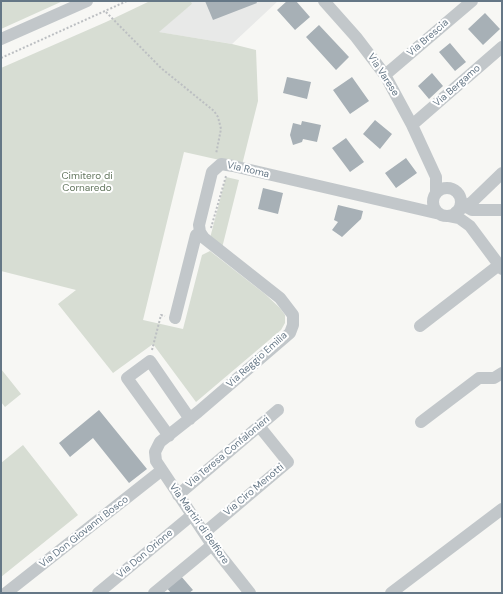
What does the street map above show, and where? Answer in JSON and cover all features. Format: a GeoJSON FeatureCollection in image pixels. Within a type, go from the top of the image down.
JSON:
{"type":"FeatureCollection","features":[{"type":"Feature","properties":{"kind":"street"},"geometry":{"type":"LineString","coordinates":[[1,39],[87,1]]}},
{"type":"Feature","properties":{"kind":"street","name":"Via Varese"},"geometry":{"type":"LineString","coordinates":[[324,1],[356,37],[385,75],[412,125],[436,177],[433,205],[454,210],[454,190],[428,159]]}},
{"type":"Feature","properties":{"kind":"street","name":"Via Brescia"},"geometry":{"type":"LineString","coordinates":[[385,75],[472,1]]}},
{"type":"Feature","properties":{"kind":"street","name":"Via Bergamo"},"geometry":{"type":"LineString","coordinates":[[412,125],[502,47]]}},
{"type":"Feature","properties":{"kind":"street","name":"Via Roma"},"geometry":{"type":"LineString","coordinates":[[204,236],[199,226],[208,187],[212,172],[221,164],[412,209],[496,210]]}},
{"type":"Feature","properties":{"kind":"street"},"geometry":{"type":"LineString","coordinates":[[420,326],[500,267],[474,231],[454,210],[484,191],[502,173]]}},
{"type":"Feature","properties":{"kind":"street"},"geometry":{"type":"LineString","coordinates":[[412,209],[444,188],[454,190]]}},
{"type":"Feature","properties":{"kind":"street"},"geometry":{"type":"LineString","coordinates":[[484,191],[484,203],[496,210]]}},
{"type":"Feature","properties":{"kind":"street"},"geometry":{"type":"LineString","coordinates":[[474,231],[474,225],[477,218],[496,210]]}},
{"type":"Feature","properties":{"kind":"street","name":"Via Roma"},"geometry":{"type":"LineString","coordinates":[[175,318],[196,235],[204,236]]}},
{"type":"Feature","properties":{"kind":"street","name":"Via Reggio Emilia"},"geometry":{"type":"LineString","coordinates":[[155,452],[160,442],[190,419],[290,333],[293,325],[293,315],[280,298],[204,236]]}},
{"type":"Feature","properties":{"kind":"street"},"geometry":{"type":"LineString","coordinates":[[169,436],[127,378],[150,361],[190,419]]}},
{"type":"Feature","properties":{"kind":"street"},"geometry":{"type":"LineString","coordinates":[[421,422],[479,378],[494,378],[502,373]]}},
{"type":"Feature","properties":{"kind":"street","name":"Via Teresa Confalonieri"},"geometry":{"type":"LineString","coordinates":[[178,495],[278,410]]}},
{"type":"Feature","properties":{"kind":"street","name":"Via Ciro Menotti"},"geometry":{"type":"LineString","coordinates":[[204,533],[288,462],[259,426]]}},
{"type":"Feature","properties":{"kind":"street","name":"Via Martiri di Belfiore"},"geometry":{"type":"LineString","coordinates":[[155,452],[156,461],[178,495],[212,545],[247,592]]}},
{"type":"Feature","properties":{"kind":"street","name":"Via Don Giovanni Bosco"},"geometry":{"type":"LineString","coordinates":[[6,593],[162,470]]}},
{"type":"Feature","properties":{"kind":"street"},"geometry":{"type":"LineString","coordinates":[[394,592],[502,509]]}},
{"type":"Feature","properties":{"kind":"street","name":"Via Don Orione"},"geometry":{"type":"LineString","coordinates":[[98,593],[192,515]]}},
{"type":"Feature","properties":{"kind":"street"},"geometry":{"type":"LineString","coordinates":[[154,593],[212,545]]}},
{"type":"Feature","properties":{"kind":"path"},"geometry":{"type":"LineString","coordinates":[[1,58],[106,12],[127,1]]}},
{"type":"Feature","properties":{"kind":"path"},"geometry":{"type":"LineString","coordinates":[[106,12],[161,68],[214,111],[218,117],[221,129],[215,163],[216,167]]}},
{"type":"Feature","properties":{"kind":"path"},"geometry":{"type":"LineString","coordinates":[[204,236],[230,166]]}},
{"type":"Feature","properties":{"kind":"path"},"geometry":{"type":"LineString","coordinates":[[150,361],[161,315],[175,318]]}},
{"type":"Feature","properties":{"kind":"shaded area"},"geometry":{"type":"Polygon","coordinates":[[[191,1],[278,1],[232,44],[158,32],[192,4],[191,1]]]}},
{"type":"Feature","properties":{"kind":"green space"},"geometry":{"type":"Polygon","coordinates":[[[1,1],[63,1],[1,29],[1,1]]]}},
{"type":"Feature","properties":{"kind":"green space","name":"Cimitero di Cornaredo"},"geometry":{"type":"Polygon","coordinates":[[[150,1],[191,1],[192,4],[159,32],[232,44],[256,50],[258,101],[242,165],[184,152],[143,320],[183,329],[202,255],[210,251],[265,294],[280,308],[285,315],[285,323],[281,330],[196,402],[153,344],[113,373],[58,304],[76,290],[1,271],[1,68],[150,1]]]}},
{"type":"Feature","properties":{"kind":"green space"},"geometry":{"type":"Polygon","coordinates":[[[226,177],[239,180],[222,248],[210,238],[226,177]]]}},
{"type":"Feature","properties":{"kind":"green space"},"geometry":{"type":"Polygon","coordinates":[[[1,369],[21,394],[5,407],[1,402],[1,369]]]}},
{"type":"Feature","properties":{"kind":"green space"},"geometry":{"type":"Polygon","coordinates":[[[23,445],[78,515],[1,577],[1,463],[23,445]]]}},
{"type":"Feature","properties":{"kind":"building"},"geometry":{"type":"Polygon","coordinates":[[[205,1],[256,1],[257,3],[213,20],[205,1]]]}},
{"type":"Feature","properties":{"kind":"building"},"geometry":{"type":"Polygon","coordinates":[[[287,1],[296,1],[310,17],[295,30],[277,10],[287,1]]]}},
{"type":"Feature","properties":{"kind":"building"},"geometry":{"type":"Polygon","coordinates":[[[485,13],[500,29],[483,45],[468,29],[485,13]]]}},
{"type":"Feature","properties":{"kind":"building"},"geometry":{"type":"Polygon","coordinates":[[[319,25],[349,57],[336,70],[306,37],[319,25]]]}},
{"type":"Feature","properties":{"kind":"building"},"geometry":{"type":"Polygon","coordinates":[[[450,43],[466,62],[455,71],[439,52],[450,43]]]}},
{"type":"Feature","properties":{"kind":"building"},"geometry":{"type":"Polygon","coordinates":[[[432,73],[443,86],[429,99],[418,86],[432,73]]]}},
{"type":"Feature","properties":{"kind":"building"},"geometry":{"type":"Polygon","coordinates":[[[287,77],[311,82],[307,99],[283,93],[287,77]]]}},
{"type":"Feature","properties":{"kind":"building"},"geometry":{"type":"Polygon","coordinates":[[[352,77],[369,101],[350,114],[333,90],[352,77]]]}},
{"type":"Feature","properties":{"kind":"building"},"geometry":{"type":"Polygon","coordinates":[[[375,120],[392,134],[380,149],[363,134],[375,120]]]}},
{"type":"Feature","properties":{"kind":"building"},"geometry":{"type":"Polygon","coordinates":[[[302,121],[321,125],[317,142],[303,139],[302,142],[293,145],[290,135],[293,123],[301,125],[302,121]]]}},
{"type":"Feature","properties":{"kind":"building"},"geometry":{"type":"Polygon","coordinates":[[[346,138],[364,162],[350,172],[332,148],[346,138]]]}},
{"type":"Feature","properties":{"kind":"building"},"geometry":{"type":"Polygon","coordinates":[[[406,158],[417,173],[396,188],[385,173],[406,158]]]}},
{"type":"Feature","properties":{"kind":"building"},"geometry":{"type":"Polygon","coordinates":[[[263,188],[283,193],[278,214],[258,209],[263,188]]]}},
{"type":"Feature","properties":{"kind":"building"},"geometry":{"type":"Polygon","coordinates":[[[338,205],[363,211],[361,219],[342,237],[332,230],[338,222],[334,220],[338,205]]]}},
{"type":"Feature","properties":{"kind":"building"},"geometry":{"type":"Polygon","coordinates":[[[99,410],[147,469],[129,483],[93,438],[70,457],[59,443],[99,410]]]}},
{"type":"Feature","properties":{"kind":"building"},"geometry":{"type":"Polygon","coordinates":[[[180,575],[193,590],[189,593],[171,593],[166,587],[180,575]]]}}]}
